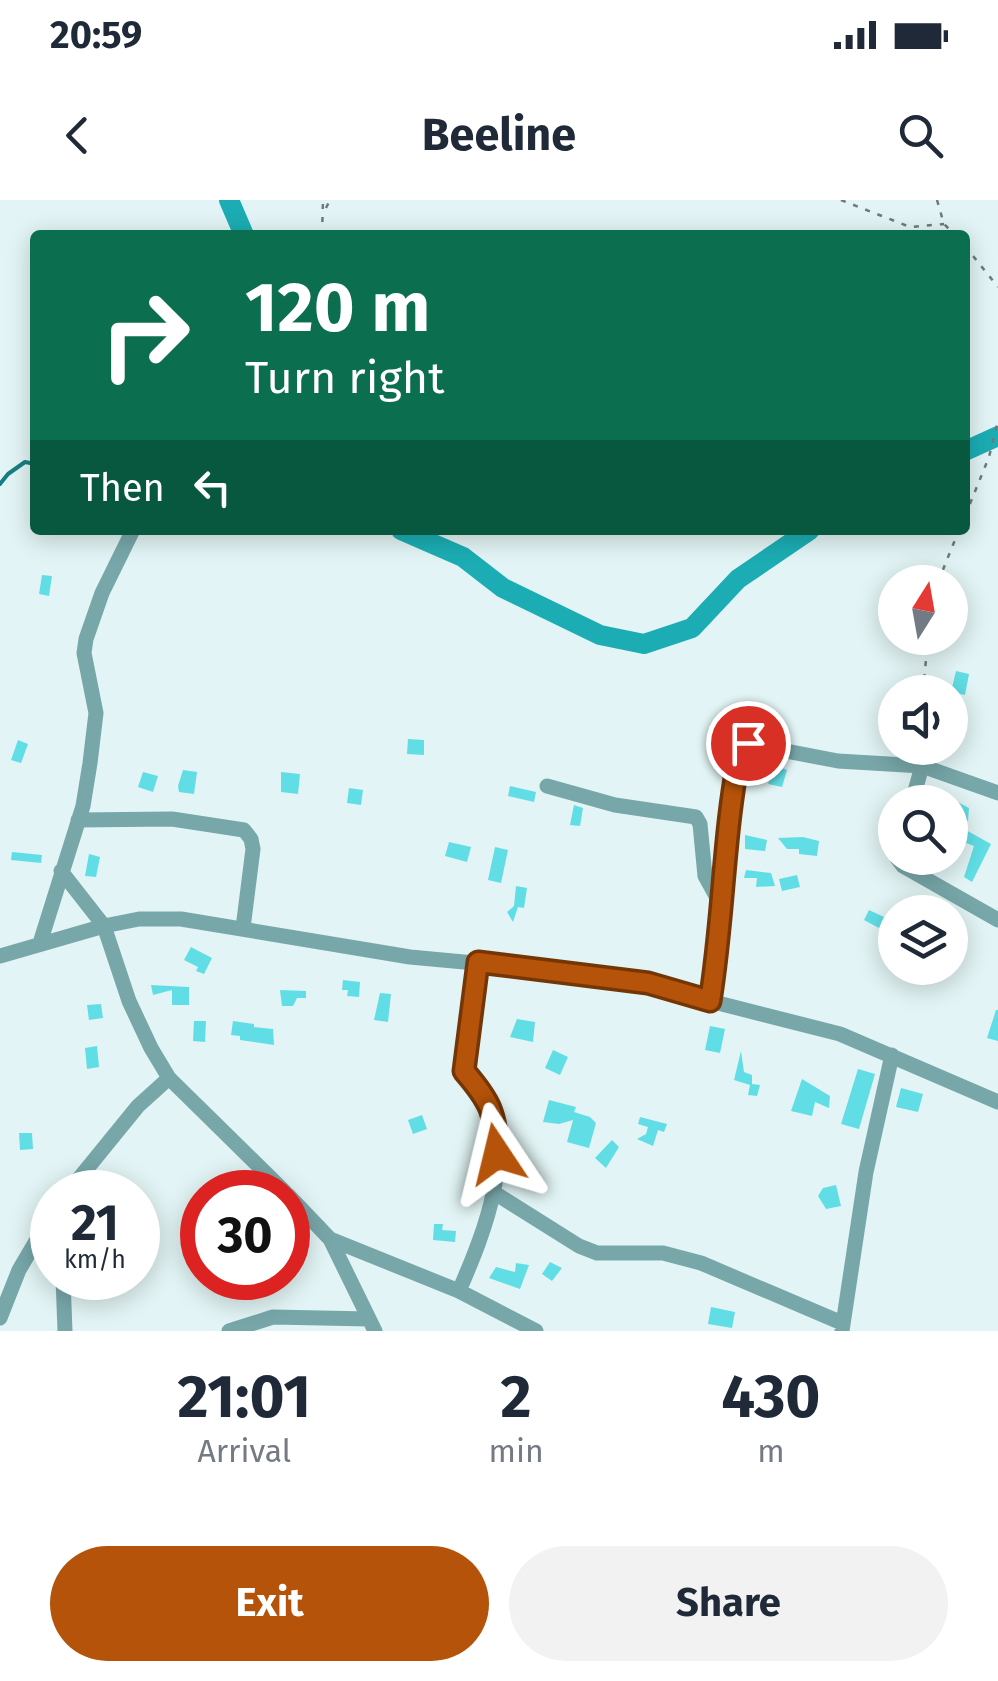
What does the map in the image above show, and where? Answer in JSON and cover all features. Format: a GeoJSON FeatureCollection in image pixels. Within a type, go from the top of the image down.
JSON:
{"type":"FeatureCollection","features":[{"type":"Feature","properties":{"kind":"street"},"geometry":{"type":"LineString","coordinates":[[40,943],[78,820],[90,764],[96,713],[84,653],[86,639],[102,593],[131,535]]}},
{"type":"Feature","properties":{"kind":"street"},"geometry":{"type":"LineString","coordinates":[[710,1001],[731,795],[744,743],[838,761],[922,766],[998,793]]}},
{"type":"Feature","properties":{"kind":"street"},"geometry":{"type":"LineString","coordinates":[[917,785],[922,766]]}},
{"type":"Feature","properties":{"kind":"street"},"geometry":{"type":"LineString","coordinates":[[547,786],[615,805],[696,817],[700,824],[704,876],[721,905]]}},
{"type":"Feature","properties":{"kind":"street"},"geometry":{"type":"LineString","coordinates":[[78,820],[172,819],[244,830],[253,849],[243,928]]}},
{"type":"Feature","properties":{"kind":"street"},"geometry":{"type":"LineString","coordinates":[[61,870],[104,926],[128,1000],[169,1078],[262,1170]]}},
{"type":"Feature","properties":{"kind":"street"},"geometry":{"type":"LineString","coordinates":[[918,875],[998,920]]}},
{"type":"Feature","properties":{"kind":"street"},"geometry":{"type":"LineString","coordinates":[[0,956],[104,926],[139,919],[182,919],[410,957],[630,980],[840,1034],[998,1102]]}},
{"type":"Feature","properties":{"kind":"street"},"geometry":{"type":"LineString","coordinates":[[460,1291],[486,1224],[493,1192],[497,1131],[483,1091],[464,1071],[478,962]]}},
{"type":"Feature","properties":{"kind":"street"},"geometry":{"type":"LineString","coordinates":[[493,1192],[579,1246],[597,1253],[663,1253],[701,1263],[842,1327],[866,1172],[892,1055]]}},
{"type":"Feature","properties":{"kind":"street"},"geometry":{"type":"LineString","coordinates":[[85,1170],[113,1134],[169,1078]]}},
{"type":"Feature","properties":{"kind":"street"},"geometry":{"type":"LineString","coordinates":[[310,1219],[330,1239],[372,1325]]}},
{"type":"Feature","properties":{"kind":"street"},"geometry":{"type":"LineString","coordinates":[[330,1239],[460,1291],[536,1331]]}},
{"type":"Feature","properties":{"kind":"street"},"geometry":{"type":"LineString","coordinates":[[0,1318],[30,1252]]}},
{"type":"Feature","properties":{"kind":"street"},"geometry":{"type":"LineString","coordinates":[[64,1300],[65,1331]]}},
{"type":"Feature","properties":{"kind":"street"},"geometry":{"type":"LineString","coordinates":[[229,1331],[273,1317],[372,1325]]}},
{"type":"Feature","properties":{"kind":"path"},"geometry":{"type":"LineString","coordinates":[[323,200],[323,230]]}},
{"type":"Feature","properties":{"kind":"path"},"geometry":{"type":"LineString","coordinates":[[325,210],[330,200]]}},
{"type":"Feature","properties":{"kind":"path"},"geometry":{"type":"LineString","coordinates":[[840,200],[910,228],[944,224]]}},
{"type":"Feature","properties":{"kind":"path"},"geometry":{"type":"LineString","coordinates":[[937,200],[944,224],[950,230]]}},
{"type":"Feature","properties":{"kind":"path"},"geometry":{"type":"LineString","coordinates":[[970,252],[998,287]]}},
{"type":"Feature","properties":{"kind":"path"},"geometry":{"type":"LineString","coordinates":[[970,504],[989,457],[998,421]]}},
{"type":"Feature","properties":{"kind":"path"},"geometry":{"type":"LineString","coordinates":[[945,565],[956,535]]}},
{"type":"Feature","properties":{"kind":"building"},"geometry":{"type":"Polygon","coordinates":[[[42,575],[52,576],[49,596],[39,594],[42,575]]]}},
{"type":"Feature","properties":{"kind":"building"},"geometry":{"type":"Polygon","coordinates":[[[408,739],[424,740],[424,755],[407,754],[408,739]]]}},
{"type":"Feature","properties":{"kind":"building"},"geometry":{"type":"Polygon","coordinates":[[[18,740],[28,744],[21,763],[11,760],[18,740]]]}},
{"type":"Feature","properties":{"kind":"building"},"geometry":{"type":"Polygon","coordinates":[[[775,765],[787,770],[782,787],[768,784],[775,765]]]}},
{"type":"Feature","properties":{"kind":"building"},"geometry":{"type":"Polygon","coordinates":[[[183,770],[197,772],[194,794],[179,792],[183,770]]]}},
{"type":"Feature","properties":{"kind":"building"},"geometry":{"type":"Polygon","coordinates":[[[143,772],[158,776],[153,792],[138,787],[143,772]]]}},
{"type":"Feature","properties":{"kind":"building"},"geometry":{"type":"Polygon","coordinates":[[[281,772],[300,774],[298,794],[281,792],[281,772]]]}},
{"type":"Feature","properties":{"kind":"building"},"geometry":{"type":"Polygon","coordinates":[[[510,786],[536,792],[534,802],[508,796],[510,786]]]}},
{"type":"Feature","properties":{"kind":"building"},"geometry":{"type":"Polygon","coordinates":[[[349,788],[363,790],[361,805],[347,803],[349,788]]]}},
{"type":"Feature","properties":{"kind":"building"},"geometry":{"type":"Polygon","coordinates":[[[574,805],[583,808],[580,826],[570,825],[574,805]]]}},
{"type":"Feature","properties":{"kind":"building"},"geometry":{"type":"Polygon","coordinates":[[[968,831],[991,844],[972,882],[964,877],[968,875],[974,846],[968,844],[968,831]]]}},
{"type":"Feature","properties":{"kind":"building"},"geometry":{"type":"Polygon","coordinates":[[[745,835],[767,840],[765,851],[745,849],[745,835]]]}},
{"type":"Feature","properties":{"kind":"building"},"geometry":{"type":"Polygon","coordinates":[[[778,838],[819,841],[817,856],[787,849],[778,838]]]}},
{"type":"Feature","properties":{"kind":"building"},"geometry":{"type":"Polygon","coordinates":[[[449,842],[471,847],[467,862],[445,856],[449,842]]]}},
{"type":"Feature","properties":{"kind":"building"},"geometry":{"type":"Polygon","coordinates":[[[495,847],[508,850],[501,883],[488,880],[495,847]]]}},
{"type":"Feature","properties":{"kind":"building"},"geometry":{"type":"Polygon","coordinates":[[[12,852],[42,855],[41,863],[11,860],[12,852]]]}},
{"type":"Feature","properties":{"kind":"building"},"geometry":{"type":"Polygon","coordinates":[[[89,854],[100,857],[96,877],[85,876],[89,854]]]}},
{"type":"Feature","properties":{"kind":"building"},"geometry":{"type":"Polygon","coordinates":[[[746,870],[771,873],[775,886],[756,887],[757,878],[744,878],[746,870]]]}},
{"type":"Feature","properties":{"kind":"building"},"geometry":{"type":"Polygon","coordinates":[[[797,875],[800,887],[782,891],[779,879],[797,875]]]}},
{"type":"Feature","properties":{"kind":"building"},"geometry":{"type":"Polygon","coordinates":[[[516,886],[527,888],[524,908],[518,907],[513,922],[507,912],[514,906],[516,886]]]}},
{"type":"Feature","properties":{"kind":"building"},"geometry":{"type":"Polygon","coordinates":[[[869,910],[878,914],[878,927],[864,920],[869,910]]]}},
{"type":"Feature","properties":{"kind":"building"},"geometry":{"type":"Polygon","coordinates":[[[191,947],[212,958],[204,974],[184,960],[191,947]]]}},
{"type":"Feature","properties":{"kind":"building"},"geometry":{"type":"Polygon","coordinates":[[[343,980],[360,982],[359,997],[347,996],[348,990],[342,990],[343,980]]]}},
{"type":"Feature","properties":{"kind":"building"},"geometry":{"type":"Polygon","coordinates":[[[151,985],[189,987],[189,1005],[172,1005],[172,990],[153,995],[151,985]]]}},
{"type":"Feature","properties":{"kind":"building"},"geometry":{"type":"Polygon","coordinates":[[[280,990],[306,991],[306,998],[297,998],[293,1006],[282,1006],[280,990]]]}},
{"type":"Feature","properties":{"kind":"building"},"geometry":{"type":"Polygon","coordinates":[[[380,993],[391,994],[388,1022],[374,1020],[380,993]]]}},
{"type":"Feature","properties":{"kind":"building"},"geometry":{"type":"Polygon","coordinates":[[[101,1004],[103,1018],[89,1020],[87,1005],[101,1004]]]}},
{"type":"Feature","properties":{"kind":"building"},"geometry":{"type":"Polygon","coordinates":[[[998,1010],[998,1041],[987,1038],[998,1010]]]}},
{"type":"Feature","properties":{"kind":"building"},"geometry":{"type":"Polygon","coordinates":[[[517,1019],[535,1022],[533,1042],[510,1037],[517,1019]]]}},
{"type":"Feature","properties":{"kind":"building"},"geometry":{"type":"Polygon","coordinates":[[[194,1021],[206,1021],[205,1042],[193,1041],[194,1021]]]}},
{"type":"Feature","properties":{"kind":"building"},"geometry":{"type":"Polygon","coordinates":[[[233,1021],[273,1029],[274,1045],[231,1035],[233,1021]]]}},
{"type":"Feature","properties":{"kind":"building"},"geometry":{"type":"Polygon","coordinates":[[[710,1026],[725,1029],[720,1053],[705,1050],[710,1026]]]}},
{"type":"Feature","properties":{"kind":"building"},"geometry":{"type":"Polygon","coordinates":[[[97,1046],[99,1067],[87,1069],[85,1048],[97,1046]]]}},
{"type":"Feature","properties":{"kind":"building"},"geometry":{"type":"Polygon","coordinates":[[[553,1050],[568,1057],[560,1075],[545,1068],[553,1050]]]}},
{"type":"Feature","properties":{"kind":"building"},"geometry":{"type":"Polygon","coordinates":[[[741,1051],[744,1072],[752,1075],[752,1084],[760,1085],[757,1096],[748,1095],[750,1085],[734,1080],[741,1051]]]}},
{"type":"Feature","properties":{"kind":"building"},"geometry":{"type":"Polygon","coordinates":[[[858,1069],[875,1074],[859,1129],[841,1124],[858,1069]]]}},
{"type":"Feature","properties":{"kind":"building"},"geometry":{"type":"Polygon","coordinates":[[[802,1079],[830,1096],[829,1108],[815,1102],[812,1116],[791,1111],[802,1079]]]}},
{"type":"Feature","properties":{"kind":"building"},"geometry":{"type":"Polygon","coordinates":[[[901,1088],[923,1094],[918,1112],[896,1107],[901,1088]]]}},
{"type":"Feature","properties":{"kind":"building"},"geometry":{"type":"Polygon","coordinates":[[[549,1100],[576,1107],[574,1112],[596,1123],[589,1148],[567,1142],[573,1120],[559,1124],[543,1122],[549,1100]]]}},
{"type":"Feature","properties":{"kind":"building"},"geometry":{"type":"Polygon","coordinates":[[[422,1115],[427,1129],[413,1134],[408,1120],[422,1115]]]}},
{"type":"Feature","properties":{"kind":"building"},"geometry":{"type":"Polygon","coordinates":[[[640,1117],[667,1124],[664,1132],[658,1130],[653,1146],[637,1139],[646,1134],[648,1127],[638,1124],[640,1117]]]}},
{"type":"Feature","properties":{"kind":"building"},"geometry":{"type":"Polygon","coordinates":[[[19,1133],[32,1133],[33,1149],[20,1150],[19,1133]]]}},
{"type":"Feature","properties":{"kind":"building"},"geometry":{"type":"Polygon","coordinates":[[[612,1140],[619,1147],[606,1168],[595,1158],[612,1140]]]}},
{"type":"Feature","properties":{"kind":"building"},"geometry":{"type":"Polygon","coordinates":[[[836,1185],[841,1206],[826,1209],[818,1196],[823,1188],[836,1185]]]}},
{"type":"Feature","properties":{"kind":"building"},"geometry":{"type":"Polygon","coordinates":[[[434,1224],[443,1224],[442,1230],[456,1231],[455,1242],[433,1240],[434,1224]]]}},
{"type":"Feature","properties":{"kind":"building"},"geometry":{"type":"Polygon","coordinates":[[[550,1262],[562,1268],[552,1281],[542,1274],[550,1262]]]}},
{"type":"Feature","properties":{"kind":"building"},"geometry":{"type":"Polygon","coordinates":[[[516,1263],[529,1265],[520,1289],[489,1278],[496,1267],[515,1272],[516,1263]]]}},
{"type":"Feature","properties":{"kind":"building"},"geometry":{"type":"Polygon","coordinates":[[[711,1307],[735,1312],[732,1328],[708,1324],[711,1307]]]}},
{"type":"Feature","properties":{"kind":"waterway"},"geometry":{"type":"LineString","coordinates":[[229,200],[242,230]]}},
{"type":"Feature","properties":{"kind":"waterway"},"geometry":{"type":"LineString","coordinates":[[970,449],[998,436]]}},
{"type":"Feature","properties":{"kind":"waterway"},"geometry":{"type":"LineString","coordinates":[[0,484],[25,462],[30,463]]}},
{"type":"Feature","properties":{"kind":"waterway"},"geometry":{"type":"LineString","coordinates":[[412,535],[463,557],[503,588],[600,635],[644,644],[692,628],[738,579],[803,535]]}},
{"type":"Feature","properties":{"kind":"route"},"geometry":{"type":"LineString","coordinates":[[497,1154],[497,1131],[490,1108],[483,1091],[464,1071],[478,962],[648,983],[710,1001],[720,934],[731,795],[741,746],[748,743]]}}]}
